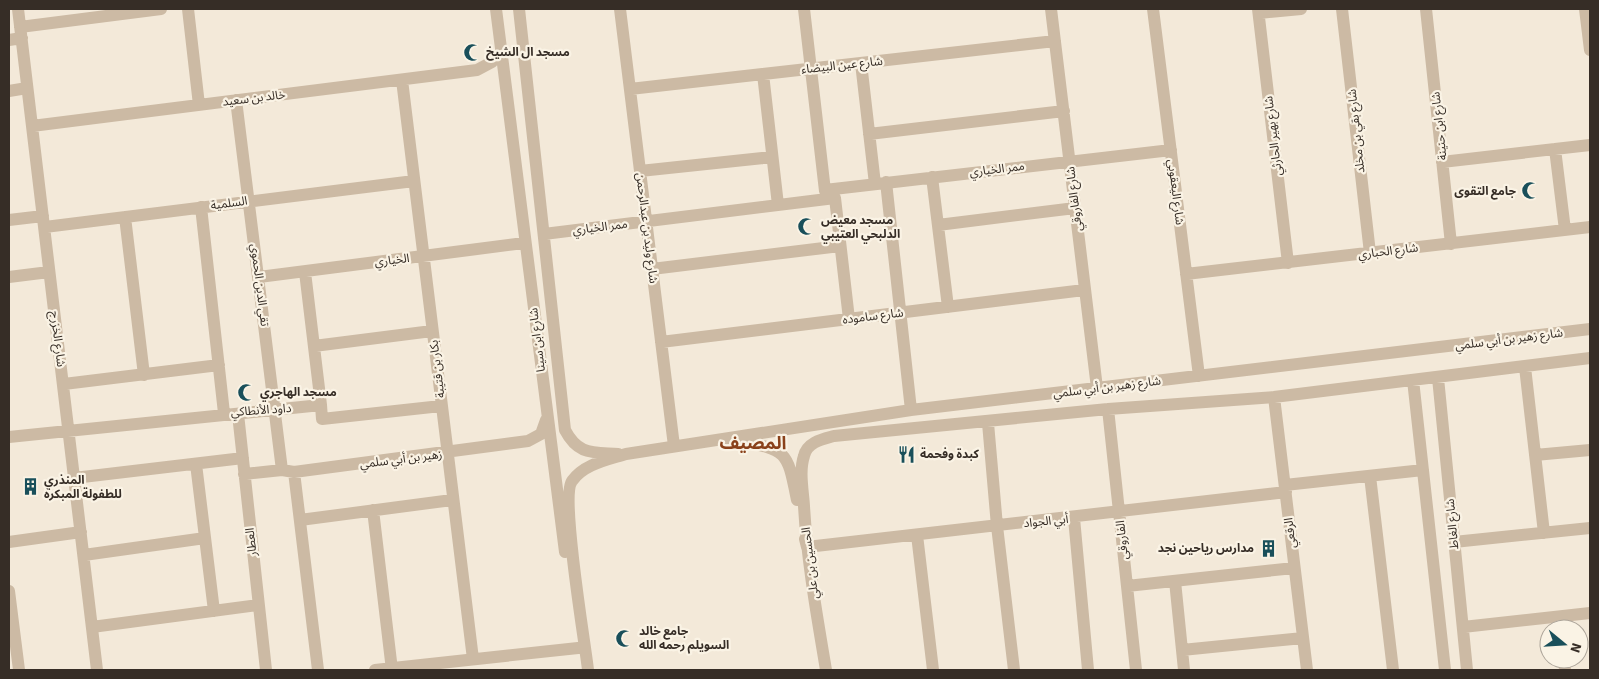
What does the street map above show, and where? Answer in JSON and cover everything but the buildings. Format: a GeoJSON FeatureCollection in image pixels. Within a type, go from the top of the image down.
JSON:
{"type":"FeatureCollection","features":[{"type":"Feature","properties":{"kind":"street","name":"شارع الخزرج"},"geometry":{"type":"LineString","coordinates":[[18,9],[17,35],[32,126],[98,670]]}},
{"type":"Feature","properties":{"kind":"street"},"geometry":{"type":"LineString","coordinates":[[17,35],[161,9]]}},
{"type":"Feature","properties":{"kind":"street"},"geometry":{"type":"LineString","coordinates":[[188,9],[199,105]]}},
{"type":"Feature","properties":{"kind":"street","name":"شارع ابن سينا"},"geometry":{"type":"LineString","coordinates":[[496,9],[546,420],[581,670]]}},
{"type":"Feature","properties":{"kind":"street","name":"شارع ابن سينا"},"geometry":{"type":"LineString","coordinates":[[519,9],[564,430],[571,443],[582,450],[626,454]]}},
{"type":"Feature","properties":{"kind":"street"},"geometry":{"type":"LineString","coordinates":[[521,28],[527,9]]}},
{"type":"Feature","properties":{"kind":"street","name":"شارع وليد بن عبدالرحمن"},"geometry":{"type":"LineString","coordinates":[[620,9],[674,446]]}},
{"type":"Feature","properties":{"kind":"street"},"geometry":{"type":"LineString","coordinates":[[804,9],[811,69],[840,246],[849,319]]}},
{"type":"Feature","properties":{"kind":"street","name":"شارع الفاروقي"},"geometry":{"type":"LineString","coordinates":[[1051,9],[1097,388]]}},
{"type":"Feature","properties":{"kind":"street","name":"شارع اليعقوبي"},"geometry":{"type":"LineString","coordinates":[[1153,9],[1199,376]]}},
{"type":"Feature","properties":{"kind":"street"},"geometry":{"type":"LineString","coordinates":[[1259,11],[1301,9]]}},
{"type":"Feature","properties":{"kind":"street","name":"شارع بقي بن مخلد"},"geometry":{"type":"LineString","coordinates":[[1342,9],[1370,253]]}},
{"type":"Feature","properties":{"kind":"street","name":"شارع ابن حنينة"},"geometry":{"type":"LineString","coordinates":[[1426,9],[1451,244]]}},
{"type":"Feature","properties":{"kind":"street"},"geometry":{"type":"LineString","coordinates":[[1586,9],[1590,50]]}},
{"type":"Feature","properties":{"kind":"street","name":"شارع بهير الحارثي"},"geometry":{"type":"LineString","coordinates":[[1259,11],[1288,263]]}},
{"type":"Feature","properties":{"kind":"street","name":"شارع عين البيضاء"},"geometry":{"type":"LineString","coordinates":[[630,89],[1055,41]]}},
{"type":"Feature","properties":{"kind":"street","name":"خالد بن سعيد"},"geometry":{"type":"LineString","coordinates":[[477,70],[492,62],[501,50]]}},
{"type":"Feature","properties":{"kind":"street"},"geometry":{"type":"LineString","coordinates":[[861,63],[869,134],[880,183],[900,313],[911,410]]}},
{"type":"Feature","properties":{"kind":"street","name":"خالد بن سعيد"},"geometry":{"type":"LineString","coordinates":[[32,126],[477,70],[494,73],[505,86]]}},
{"type":"Feature","properties":{"kind":"street"},"geometry":{"type":"LineString","coordinates":[[763,74],[778,205]]}},
{"type":"Feature","properties":{"kind":"street","name":"بكار بن قتيبة"},"geometry":{"type":"LineString","coordinates":[[402,80],[473,659]]}},
{"type":"Feature","properties":{"kind":"street"},"geometry":{"type":"LineString","coordinates":[[9,91],[27,88]]}},
{"type":"Feature","properties":{"kind":"street","name":"تقي الدين الحموي"},"geometry":{"type":"LineString","coordinates":[[236,100],[275,411],[300,520],[318,670]]}},
{"type":"Feature","properties":{"kind":"street"},"geometry":{"type":"LineString","coordinates":[[869,134],[1064,111]]}},
{"type":"Feature","properties":{"kind":"street"},"geometry":{"type":"LineString","coordinates":[[1442,162],[1590,145]]}},
{"type":"Feature","properties":{"kind":"street"},"geometry":{"type":"LineString","coordinates":[[1555,149],[1565,230]]}},
{"type":"Feature","properties":{"kind":"street","name":"ممر الخياري"},"geometry":{"type":"LineString","coordinates":[[544,234],[778,205],[880,183],[1069,160],[1171,150]]}},
{"type":"Feature","properties":{"kind":"street"},"geometry":{"type":"LineString","coordinates":[[640,171],[772,157]]}},
{"type":"Feature","properties":{"kind":"street"},"geometry":{"type":"LineString","coordinates":[[932,177],[948,307]]}},
{"type":"Feature","properties":{"kind":"street","name":"السلمية"},"geometry":{"type":"LineString","coordinates":[[9,220],[44,221],[125,217],[414,181]]}},
{"type":"Feature","properties":{"kind":"street"},"geometry":{"type":"LineString","coordinates":[[201,207],[224,413]]}},
{"type":"Feature","properties":{"kind":"street"},"geometry":{"type":"LineString","coordinates":[[938,225],[1075,208]]}},
{"type":"Feature","properties":{"kind":"street"},"geometry":{"type":"LineString","coordinates":[[125,217],[144,375]]}},
{"type":"Feature","properties":{"kind":"street","name":"شارع الحباري"},"geometry":{"type":"LineString","coordinates":[[1186,274],[1590,227]]}},
{"type":"Feature","properties":{"kind":"street","name":"الخياري"},"geometry":{"type":"LineString","coordinates":[[259,277],[524,243]]}},
{"type":"Feature","properties":{"kind":"street"},"geometry":{"type":"LineString","coordinates":[[652,268],[840,246]]}},
{"type":"Feature","properties":{"kind":"street"},"geometry":{"type":"LineString","coordinates":[[9,277],[50,272]]}},
{"type":"Feature","properties":{"kind":"street"},"geometry":{"type":"LineString","coordinates":[[305,272],[322,419],[441,406]]}},
{"type":"Feature","properties":{"kind":"street"},"geometry":{"type":"LineString","coordinates":[[530,282],[549,279]]}},
{"type":"Feature","properties":{"kind":"street","name":"شارع ساموده"},"geometry":{"type":"LineString","coordinates":[[661,342],[1084,290]]}},
{"type":"Feature","properties":{"kind":"street","name":"شارع زهير بن أبي سلمي"},"geometry":{"type":"LineString","coordinates":[[626,454],[911,410],[1590,329]]}},
{"type":"Feature","properties":{"kind":"street"},"geometry":{"type":"LineString","coordinates":[[314,346],[432,331]]}},
{"type":"Feature","properties":{"kind":"street","name":"شارع زهير بن أبي سلمي"},"geometry":{"type":"LineString","coordinates":[[804,455],[808,447],[819,440],[834,436],[988,423],[1108,409],[1274,397],[1590,358]]}},
{"type":"Feature","properties":{"kind":"street"},"geometry":{"type":"LineString","coordinates":[[64,384],[219,366]]}},
{"type":"Feature","properties":{"kind":"street"},"geometry":{"type":"LineString","coordinates":[[1525,367],[1544,533]]}},
{"type":"Feature","properties":{"kind":"street","name":"شارع الغاط"},"geometry":{"type":"LineString","coordinates":[[1438,378],[1467,670]]}},
{"type":"Feature","properties":{"kind":"street","name":"شارع الغاط"},"geometry":{"type":"LineString","coordinates":[[1414,380],[1445,670]]}},
{"type":"Feature","properties":{"kind":"street","name":"الرقعي"},"geometry":{"type":"LineString","coordinates":[[1274,397],[1307,670]]}},
{"type":"Feature","properties":{"kind":"street","name":"داود الأنطاكي"},"geometry":{"type":"LineString","coordinates":[[9,437],[69,432],[224,413],[238,414],[275,411],[321,405]]}},
{"type":"Feature","properties":{"kind":"street","name":"الفاروقي"},"geometry":{"type":"LineString","coordinates":[[1108,409],[1136,670]]}},
{"type":"Feature","properties":{"kind":"street","name":"العطار"},"geometry":{"type":"LineString","coordinates":[[238,414],[266,670]]}},
{"type":"Feature","properties":{"kind":"street","name":"زهير بن أبي سلمي"},"geometry":{"type":"LineString","coordinates":[[244,474],[288,471],[447,453],[533,440],[541,434],[546,420]]}},
{"type":"Feature","properties":{"kind":"street"},"geometry":{"type":"LineString","coordinates":[[988,423],[997,526],[1014,670]]}},
{"type":"Feature","properties":{"kind":"street"},"geometry":{"type":"LineString","coordinates":[[730,439],[774,448],[788,460],[806,547]]}},
{"type":"Feature","properties":{"kind":"street"},"geometry":{"type":"LineString","coordinates":[[1535,455],[1590,450]]}},
{"type":"Feature","properties":{"kind":"street"},"geometry":{"type":"LineString","coordinates":[[588,670],[571,536],[570,482],[584,468],[626,454]]}},
{"type":"Feature","properties":{"kind":"street","name":"الحسين بن علي"},"geometry":{"type":"LineString","coordinates":[[804,455],[802,473],[806,547],[826,670]]}},
{"type":"Feature","properties":{"kind":"street"},"geometry":{"type":"LineString","coordinates":[[74,478],[243,458]]}},
{"type":"Feature","properties":{"kind":"street"},"geometry":{"type":"LineString","coordinates":[[196,464],[214,611]]}},
{"type":"Feature","properties":{"kind":"street","name":"أبي الجواد"},"geometry":{"type":"LineString","coordinates":[[806,547],[1074,518],[1423,470]]}},
{"type":"Feature","properties":{"kind":"street"},"geometry":{"type":"LineString","coordinates":[[1370,476],[1393,670]]}},
{"type":"Feature","properties":{"kind":"street"},"geometry":{"type":"LineString","coordinates":[[300,520],[452,500]]}},
{"type":"Feature","properties":{"kind":"street"},"geometry":{"type":"LineString","coordinates":[[373,510],[392,669]]}},
{"type":"Feature","properties":{"kind":"street"},"geometry":{"type":"LineString","coordinates":[[1074,518],[1088,670]]}},
{"type":"Feature","properties":{"kind":"street"},"geometry":{"type":"LineString","coordinates":[[1454,542],[1590,528]]}},
{"type":"Feature","properties":{"kind":"street"},"geometry":{"type":"LineString","coordinates":[[9,542],[80,532]]}},
{"type":"Feature","properties":{"kind":"street"},"geometry":{"type":"LineString","coordinates":[[917,535],[933,670]]}},
{"type":"Feature","properties":{"kind":"street"},"geometry":{"type":"LineString","coordinates":[[84,555],[205,538]]}},
{"type":"Feature","properties":{"kind":"street"},"geometry":{"type":"LineString","coordinates":[[1126,586],[1294,568]]}},
{"type":"Feature","properties":{"kind":"street"},"geometry":{"type":"LineString","coordinates":[[1175,582],[1184,670]]}},
{"type":"Feature","properties":{"kind":"street"},"geometry":{"type":"LineString","coordinates":[[9,591],[19,670]]}},
{"type":"Feature","properties":{"kind":"street"},"geometry":{"type":"LineString","coordinates":[[92,627],[258,605]]}},
{"type":"Feature","properties":{"kind":"street"},"geometry":{"type":"LineString","coordinates":[[815,605],[817,670]]}},
{"type":"Feature","properties":{"kind":"street"},"geometry":{"type":"LineString","coordinates":[[1573,619],[1590,614]]}},
{"type":"Feature","properties":{"kind":"street"},"geometry":{"type":"LineString","coordinates":[[1463,626],[1539,624]]}},
{"type":"Feature","properties":{"kind":"street"},"geometry":{"type":"LineString","coordinates":[[1182,650],[1303,638]]}},
{"type":"Feature","properties":{"kind":"street"},"geometry":{"type":"LineString","coordinates":[[375,670],[578,648]]}},
{"type":"Feature","properties":{"kind":"place","name":"مسجد ال الشيخ"},"geometry":{"type":"Point","coordinates":[472,52]}},
{"type":"Feature","properties":{"kind":"place","name":"جامع التقوى"},"geometry":{"type":"Point","coordinates":[1530,191]}},
{"type":"Feature","properties":{"kind":"place","name":"مسجد معيض الدلبحي العتيبي"},"geometry":{"type":"Point","coordinates":[807,227]}},
{"type":"Feature","properties":{"kind":"place","name":"مسجد الهاجري"},"geometry":{"type":"Point","coordinates":[246,392]}},
{"type":"Feature","properties":{"kind":"place","name":"كبدة وفحمة"},"geometry":{"type":"Point","coordinates":[906,454]}},
{"type":"Feature","properties":{"kind":"place","name":"المنذري للطفولة المبكره"},"geometry":{"type":"Point","coordinates":[30,487]}},
{"type":"Feature","properties":{"kind":"place","name":"مدارس رياحين نجد"},"geometry":{"type":"Point","coordinates":[1268,548]}},
{"type":"Feature","properties":{"kind":"place","name":"جامع خالد السويلم رحمه الله"},"geometry":{"type":"Point","coordinates":[625,638]}},
{"type":"Feature","properties":{"kind":"district","name":"المصيف"},"geometry":{"type":"Point","coordinates":[753,443]}}]}
